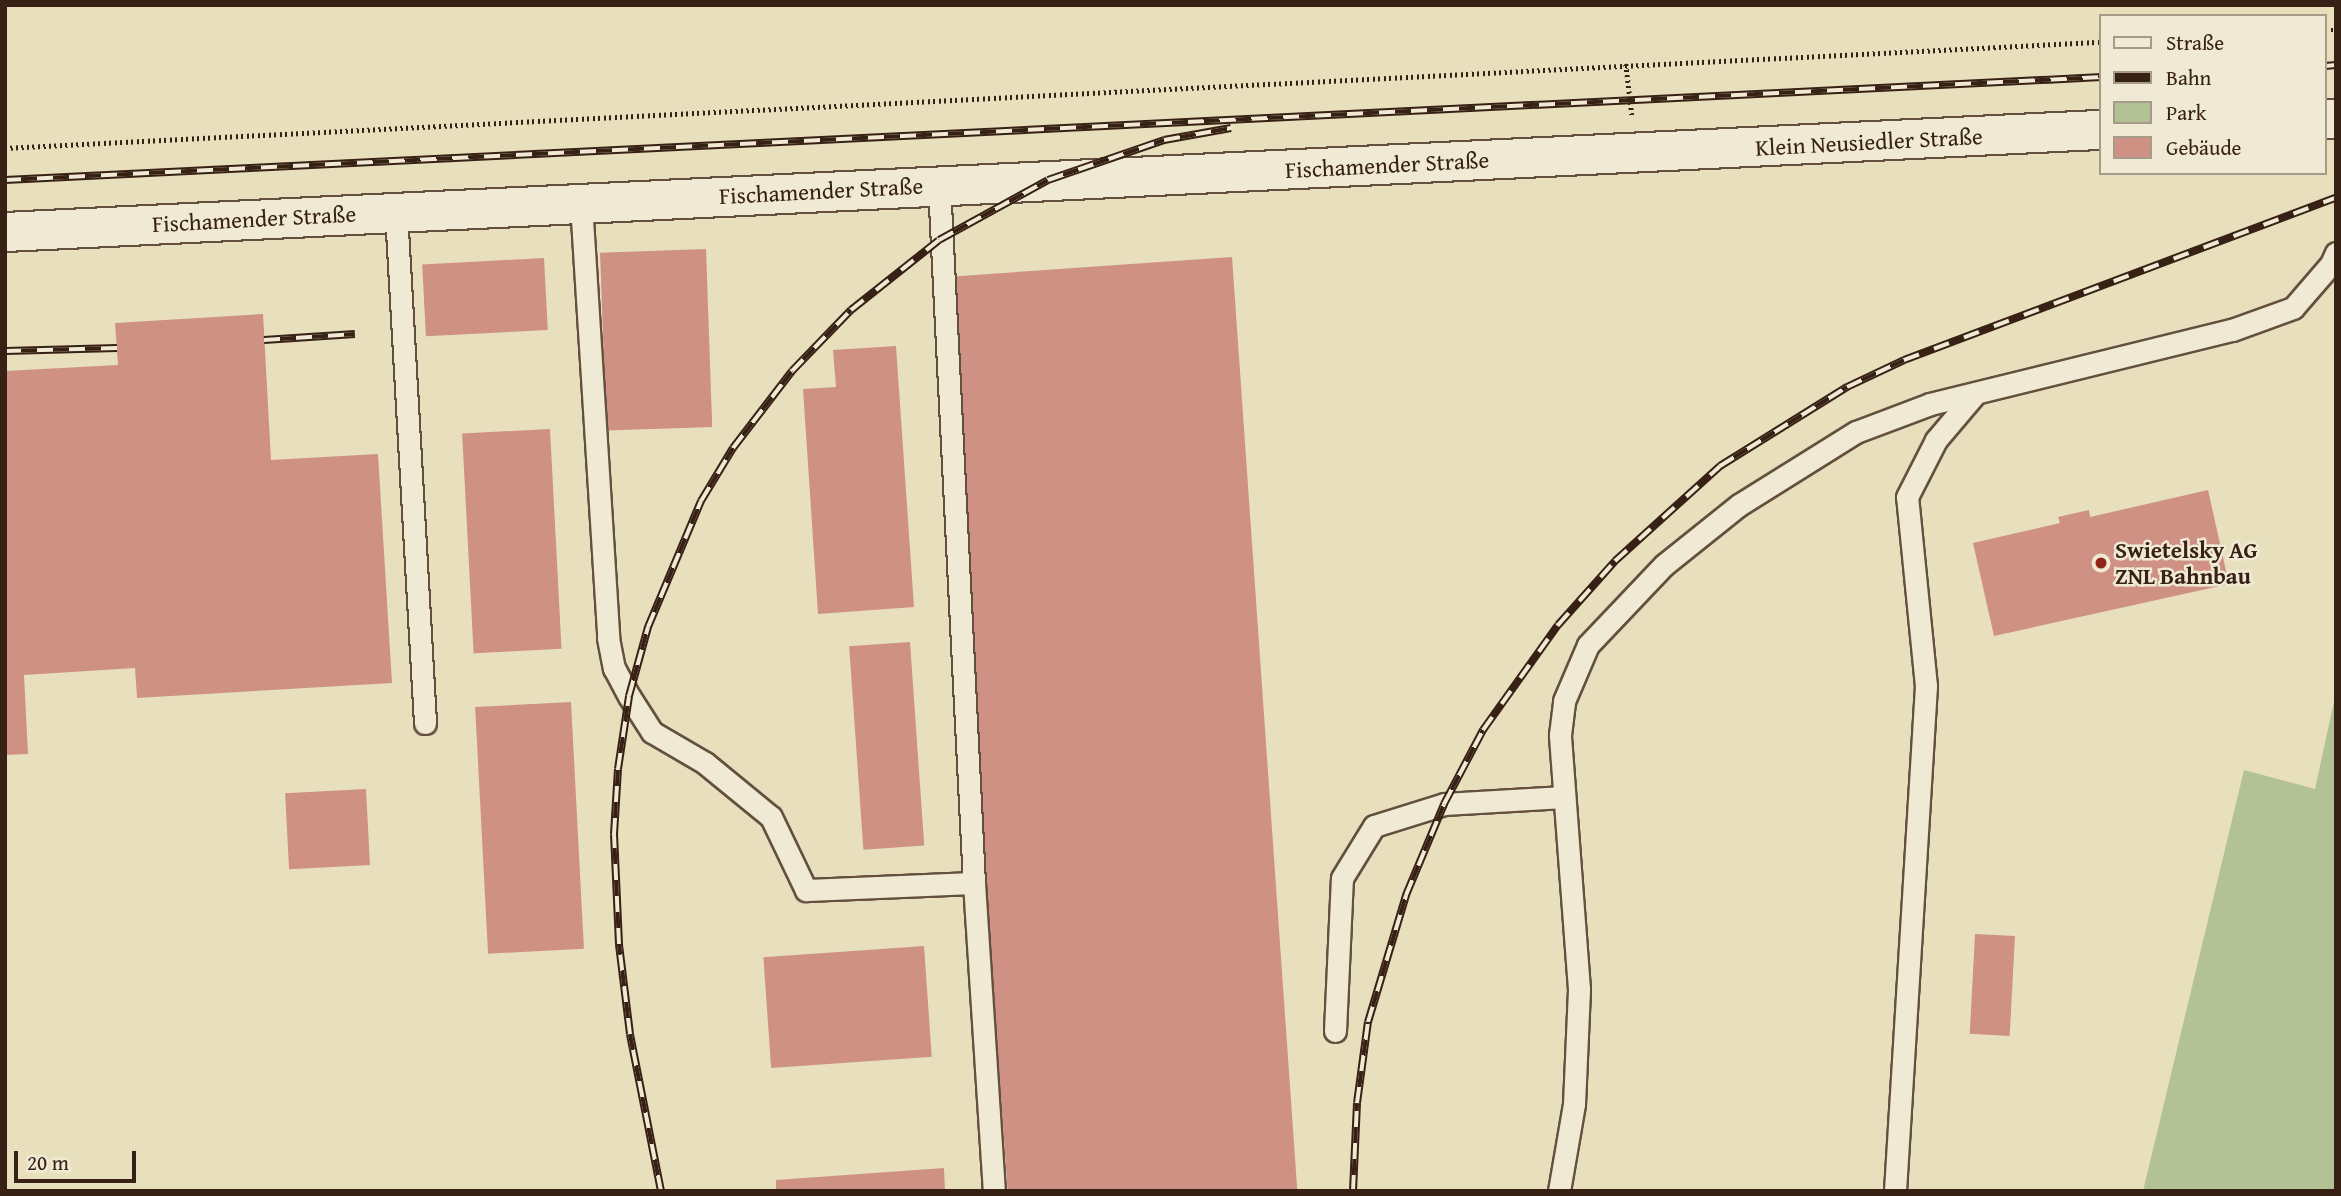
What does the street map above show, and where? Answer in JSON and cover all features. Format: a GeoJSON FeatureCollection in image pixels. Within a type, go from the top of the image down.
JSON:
{"type":"FeatureCollection","features":[{"type":"Feature","properties":{"kind":"main road","name":"Klein Neusiedler Straße"},"geometry":{"type":"LineString","coordinates":[[1636,154],[2100,130]]}},
{"type":"Feature","properties":{"kind":"main road","name":"Fischamender Straße"},"geometry":{"type":"LineString","coordinates":[[5,232],[1636,154]]}},
{"type":"Feature","properties":{"kind":"lane"},"geometry":{"type":"LineString","coordinates":[[939,186],[974,883],[994,1191]]}},
{"type":"Feature","properties":{"kind":"lane"},"geometry":{"type":"LineString","coordinates":[[581,203],[608,638],[614,668],[629,696],[652,732],[705,763],[771,817],[806,890],[974,883]]}},
{"type":"Feature","properties":{"kind":"lane"},"geometry":{"type":"LineString","coordinates":[[396,212],[425,723]]}},
{"type":"Feature","properties":{"kind":"lane"},"geometry":{"type":"LineString","coordinates":[[1559,1191],[1579,1044],[1560,735],[1564,701],[1588,645],[1620,608],[1739,505],[1856,432],[1930,404],[2232,330],[2293,308],[2331,264],[2336,253]]}},
{"type":"Feature","properties":{"kind":"lane"},"geometry":{"type":"LineString","coordinates":[[1895,1191],[1926,686],[1907,497],[1936,440],[1975,394]]}},
{"type":"Feature","properties":{"kind":"lane"},"geometry":{"type":"LineString","coordinates":[[1335,1031],[1342,878],[1374,826],[1444,804],[1564,797]]}},
{"type":"Feature","properties":{"kind":"path"},"geometry":{"type":"LineString","coordinates":[[5,148],[2100,42]]}},
{"type":"Feature","properties":{"kind":"path"},"geometry":{"type":"LineString","coordinates":[[1626,64],[1636,154]]}},
{"type":"Feature","properties":{"kind":"green space"},"geometry":{"type":"Polygon","coordinates":[[[2336,692],[2336,1191],[2143,1191],[2244,770],[2315,789],[2336,692]]]}},
{"type":"Feature","properties":{"kind":"building"},"geometry":{"type":"Polygon","coordinates":[[[706,249],[712,427],[606,431],[600,253],[706,249]]]}},
{"type":"Feature","properties":{"kind":"building"},"geometry":{"type":"Polygon","coordinates":[[[1232,257],[1297,1191],[1008,1191],[944,277],[1232,257]]]}},
{"type":"Feature","properties":{"kind":"building"},"geometry":{"type":"Polygon","coordinates":[[[544,258],[548,330],[426,336],[422,264],[544,258]]]}},
{"type":"Feature","properties":{"kind":"building"},"geometry":{"type":"Polygon","coordinates":[[[263,314],[271,460],[378,454],[392,683],[137,698],[135,668],[24,675],[28,754],[5,755],[5,371],[118,365],[115,323],[263,314]]]}},
{"type":"Feature","properties":{"kind":"building"},"geometry":{"type":"Polygon","coordinates":[[[896,346],[914,607],[818,614],[803,389],[836,387],[833,350],[896,346]]]}},
{"type":"Feature","properties":{"kind":"building"},"geometry":{"type":"Polygon","coordinates":[[[550,429],[562,649],[474,653],[462,434],[550,429]]]}},
{"type":"Feature","properties":{"kind":"building","name":"Swietelsky AG ZNL Bahnbau"},"geometry":{"type":"Polygon","coordinates":[[[2208,490],[2229,584],[1994,636],[1973,543],[2060,523],[2058,517],[2089,510],[2090,517],[2208,490]]]}},
{"type":"Feature","properties":{"kind":"building"},"geometry":{"type":"Polygon","coordinates":[[[910,642],[924,846],[863,850],[849,646],[910,642]]]}},
{"type":"Feature","properties":{"kind":"building"},"geometry":{"type":"Polygon","coordinates":[[[571,702],[584,949],[488,954],[475,707],[571,702]]]}},
{"type":"Feature","properties":{"kind":"building"},"geometry":{"type":"Polygon","coordinates":[[[366,789],[370,865],[289,869],[285,793],[366,789]]]}},
{"type":"Feature","properties":{"kind":"building"},"geometry":{"type":"Polygon","coordinates":[[[1975,934],[2015,936],[2010,1036],[1970,1034],[1975,934]]]}},
{"type":"Feature","properties":{"kind":"building"},"geometry":{"type":"Polygon","coordinates":[[[924,946],[932,1057],[771,1068],[763,957],[924,946]]]}},
{"type":"Feature","properties":{"kind":"building"},"geometry":{"type":"Polygon","coordinates":[[[944,1168],[945,1191],[776,1191],[776,1180],[944,1168]]]}},
{"type":"Feature","properties":{"kind":"railway"},"geometry":{"type":"LineString","coordinates":[[2327,66],[2336,65]]}},
{"type":"Feature","properties":{"kind":"railway"},"geometry":{"type":"LineString","coordinates":[[5,180],[2100,77]]}},
{"type":"Feature","properties":{"kind":"railway"},"geometry":{"type":"LineString","coordinates":[[661,1191],[630,1034],[619,944],[614,834],[618,769],[629,696],[648,627],[701,501],[733,448],[792,371],[851,310],[939,240],[1048,180],[1164,140],[1231,128]]}},
{"type":"Feature","properties":{"kind":"railway"},"geometry":{"type":"LineString","coordinates":[[1353,1191],[1357,1103],[1368,1022],[1406,895],[1444,804],[1483,730],[1558,625],[1615,561],[1720,466],[1847,387],[1904,360],[2336,198]]}},
{"type":"Feature","properties":{"kind":"railway"},"geometry":{"type":"LineString","coordinates":[[264,340],[355,334]]}},
{"type":"Feature","properties":{"kind":"railway"},"geometry":{"type":"LineString","coordinates":[[5,351],[117,348]]}},
{"type":"Feature","properties":{"kind":"place","name":"Swietelsky AG ZNL Bahnbau"},"geometry":{"type":"Point","coordinates":[2101,563]}}]}
